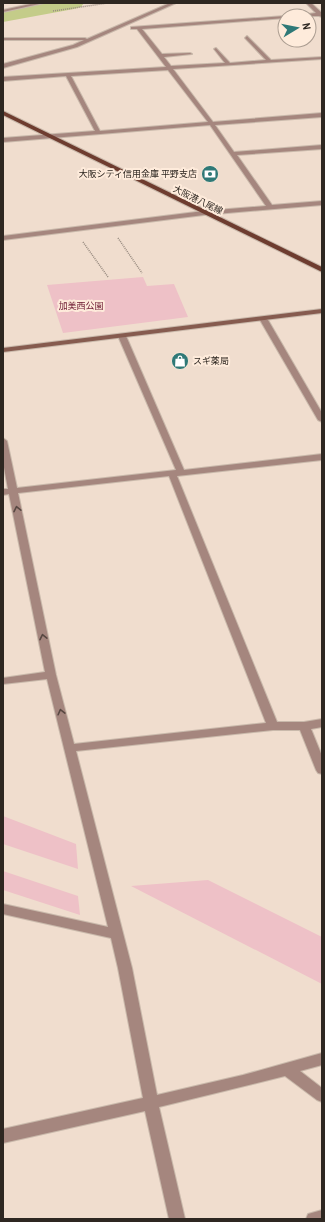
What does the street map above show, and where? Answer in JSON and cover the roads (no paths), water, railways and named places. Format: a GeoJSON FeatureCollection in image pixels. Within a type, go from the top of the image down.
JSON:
{"type":"FeatureCollection","features":[{"type":"Feature","properties":{"kind":"main road","name":"大阪港八尾線"},"geometry":{"type":"LineString","coordinates":[[3,113],[322,270]]}},
{"type":"Feature","properties":{"kind":"street"},"geometry":{"type":"LineString","coordinates":[[3,11],[42,3]]}},
{"type":"Feature","properties":{"kind":"street"},"geometry":{"type":"LineString","coordinates":[[3,66],[40,57],[75,46],[174,3]]}},
{"type":"Feature","properties":{"kind":"street"},"geometry":{"type":"LineString","coordinates":[[308,3],[321,14]]}},
{"type":"Feature","properties":{"kind":"street"},"geometry":{"type":"LineString","coordinates":[[119,27],[139,28],[277,17]]}},
{"type":"Feature","properties":{"kind":"street"},"geometry":{"type":"LineString","coordinates":[[139,28],[211,123],[270,207]]}},
{"type":"Feature","properties":{"kind":"street"},"geometry":{"type":"LineString","coordinates":[[247,37],[269,61]]}},
{"type":"Feature","properties":{"kind":"street"},"geometry":{"type":"LineString","coordinates":[[3,39],[91,39]]}},
{"type":"Feature","properties":{"kind":"street"},"geometry":{"type":"LineString","coordinates":[[216,49],[229,64]]}},
{"type":"Feature","properties":{"kind":"street"},"geometry":{"type":"LineString","coordinates":[[161,56],[190,54]]}},
{"type":"Feature","properties":{"kind":"street"},"geometry":{"type":"LineString","coordinates":[[3,79],[322,58]]}},
{"type":"Feature","properties":{"kind":"street"},"geometry":{"type":"LineString","coordinates":[[68,75],[98,132]]}},
{"type":"Feature","properties":{"kind":"street"},"geometry":{"type":"LineString","coordinates":[[3,140],[211,123],[321,116]]}},
{"type":"Feature","properties":{"kind":"street"},"geometry":{"type":"LineString","coordinates":[[233,154],[322,147]]}},
{"type":"Feature","properties":{"kind":"street"},"geometry":{"type":"LineString","coordinates":[[3,238],[204,213],[322,203]]}},
{"type":"Feature","properties":{"kind":"street"},"geometry":{"type":"LineString","coordinates":[[3,350],[264,320],[322,311]]}},
{"type":"Feature","properties":{"kind":"street"},"geometry":{"type":"LineString","coordinates":[[264,320],[322,420]]}},
{"type":"Feature","properties":{"kind":"street"},"geometry":{"type":"LineString","coordinates":[[122,336],[177,474],[273,726]]}},
{"type":"Feature","properties":{"kind":"street"},"geometry":{"type":"LineString","coordinates":[[3,441],[8,491],[125,968],[151,1103],[177,1219]]}},
{"type":"Feature","properties":{"kind":"street"},"geometry":{"type":"LineString","coordinates":[[8,491],[177,474],[322,457]]}},
{"type":"Feature","properties":{"kind":"street"},"geometry":{"type":"LineString","coordinates":[[3,681],[52,675]]}},
{"type":"Feature","properties":{"kind":"street"},"geometry":{"type":"LineString","coordinates":[[70,748],[273,726],[304,726],[322,723]]}},
{"type":"Feature","properties":{"kind":"street"},"geometry":{"type":"LineString","coordinates":[[304,726],[322,770]]}},
{"type":"Feature","properties":{"kind":"street"},"geometry":{"type":"LineString","coordinates":[[3,909],[116,934]]}},
{"type":"Feature","properties":{"kind":"street"},"geometry":{"type":"LineString","coordinates":[[3,1136],[151,1103],[322,1059]]}},
{"type":"Feature","properties":{"kind":"street"},"geometry":{"type":"LineString","coordinates":[[287,1069],[322,1096]]}},
{"type":"Feature","properties":{"kind":"street"},"geometry":{"type":"LineString","coordinates":[[314,1219],[322,1217]]}},
{"type":"Feature","properties":{"kind":"waterway"},"geometry":{"type":"LineString","coordinates":[[3,16],[74,3]]}},
{"type":"Feature","properties":{"kind":"place","name":"大阪シティ信用金庫 平野支店"},"geometry":{"type":"Point","coordinates":[210,174]}},
{"type":"Feature","properties":{"kind":"place","name":"スギ薬局"},"geometry":{"type":"Point","coordinates":[180,361]}},
{"type":"Feature","properties":{"kind":"park label","name":"加美西公園"},"geometry":{"type":"Point","coordinates":[81,306]}}]}
